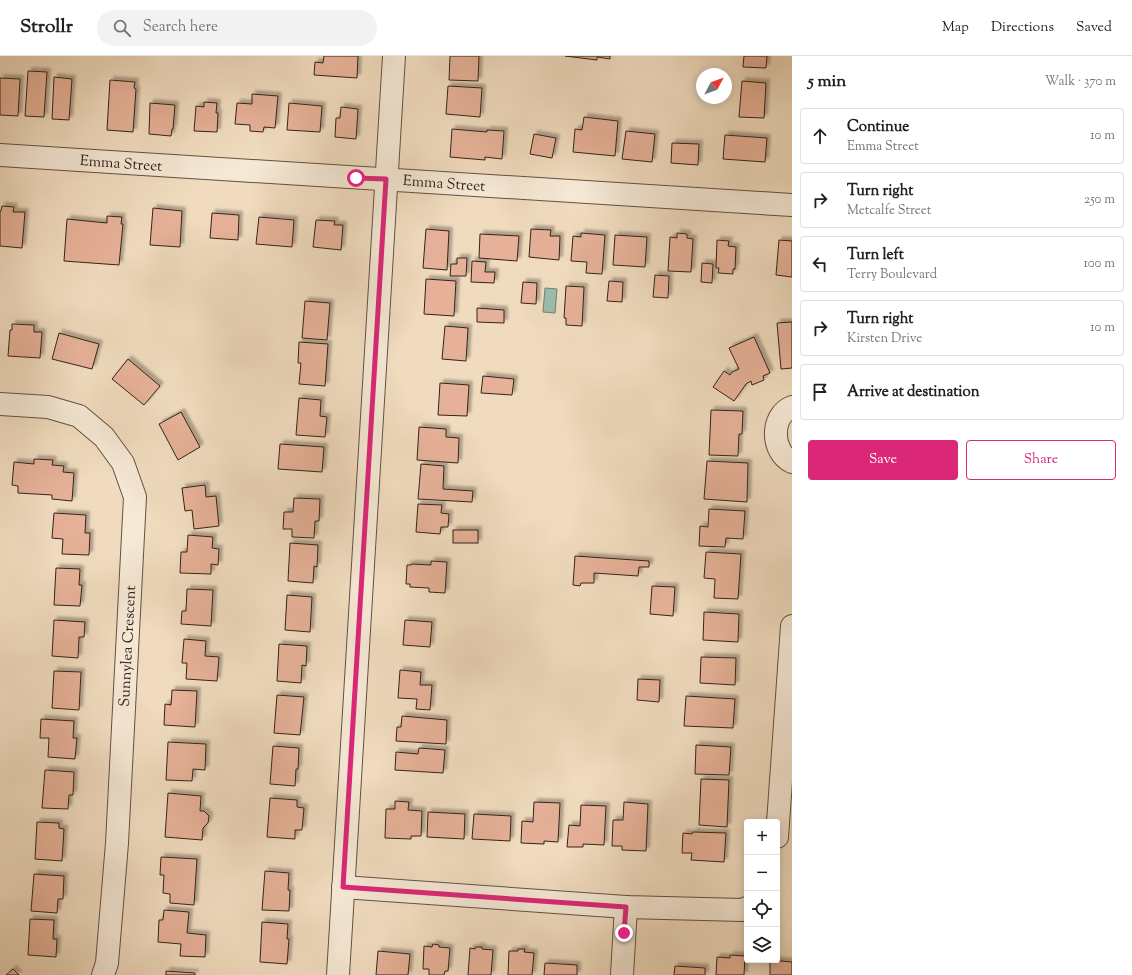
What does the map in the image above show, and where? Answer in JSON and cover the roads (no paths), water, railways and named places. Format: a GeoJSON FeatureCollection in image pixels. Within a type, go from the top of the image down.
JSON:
{"type":"FeatureCollection","features":[{"type":"Feature","properties":{"kind":"street"},"geometry":{"type":"LineString","coordinates":[[338,975],[394,56]]}},
{"type":"Feature","properties":{"kind":"street","name":"Emma Street"},"geometry":{"type":"LineString","coordinates":[[0,155],[792,205]]}},
{"type":"Feature","properties":{"kind":"street","name":"Sunnylea Crescent"},"geometry":{"type":"LineString","coordinates":[[0,404],[48,407],[79,416],[104,437],[123,463],[135,498],[117,843],[107,963],[103,975]]}},
{"type":"Feature","properties":{"kind":"street"},"geometry":{"type":"LineString","coordinates":[[792,407],[782,416],[777,424],[775,438],[780,450],[788,460],[792,462]]}},
{"type":"Feature","properties":{"kind":"street"},"geometry":{"type":"LineString","coordinates":[[778,819],[792,626]]}},
{"type":"Feature","properties":{"kind":"street"},"geometry":{"type":"LineString","coordinates":[[343,887],[626,907],[744,909]]}},
{"type":"Feature","properties":{"kind":"street"},"geometry":{"type":"LineString","coordinates":[[622,975],[626,907]]}}]}
